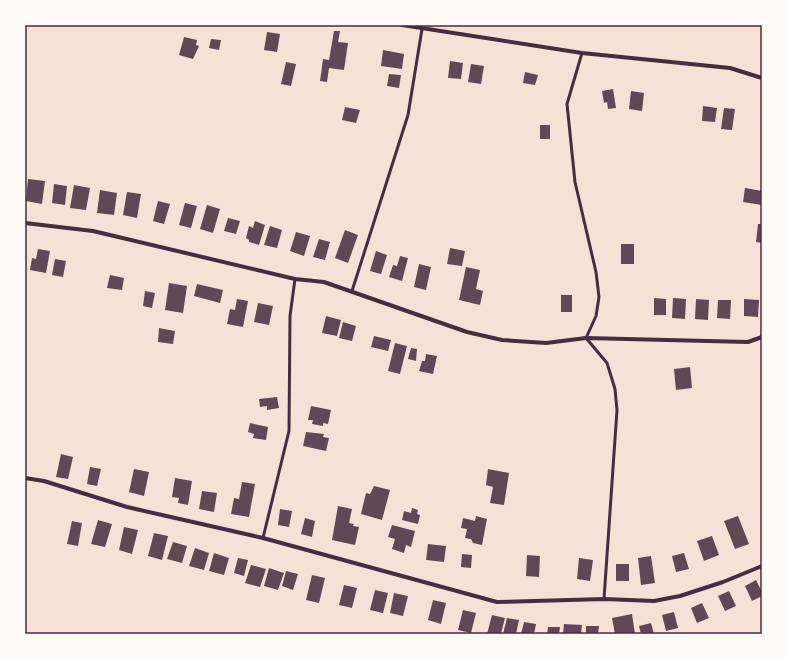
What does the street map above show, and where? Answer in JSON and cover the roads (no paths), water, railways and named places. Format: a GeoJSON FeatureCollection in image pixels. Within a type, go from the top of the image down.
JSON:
{"type":"FeatureCollection","features":[{"type":"Feature","properties":{"kind":"street"},"geometry":{"type":"LineString","coordinates":[[402,25],[582,54],[730,68],[762,78]]}},
{"type":"Feature","properties":{"kind":"street"},"geometry":{"type":"LineString","coordinates":[[25,223],[93,231],[295,279],[324,282],[467,332],[502,340],[546,343],[586,338],[748,342],[762,337]]}},
{"type":"Feature","properties":{"kind":"street"},"geometry":{"type":"LineString","coordinates":[[25,478],[44,480],[127,507],[263,538],[498,602],[604,599],[654,601],[680,596],[736,577],[762,566]]}},
{"type":"Feature","properties":{"kind":"lane"},"geometry":{"type":"LineString","coordinates":[[352,291],[408,115],[422,29]]}},
{"type":"Feature","properties":{"kind":"lane"},"geometry":{"type":"LineString","coordinates":[[582,54],[567,104],[576,182],[596,272],[599,297],[596,316],[586,338],[607,363],[615,389],[617,410],[604,599]]}},
{"type":"Feature","properties":{"kind":"lane"},"geometry":{"type":"LineString","coordinates":[[263,538],[289,431],[290,316],[295,279]]}}]}
